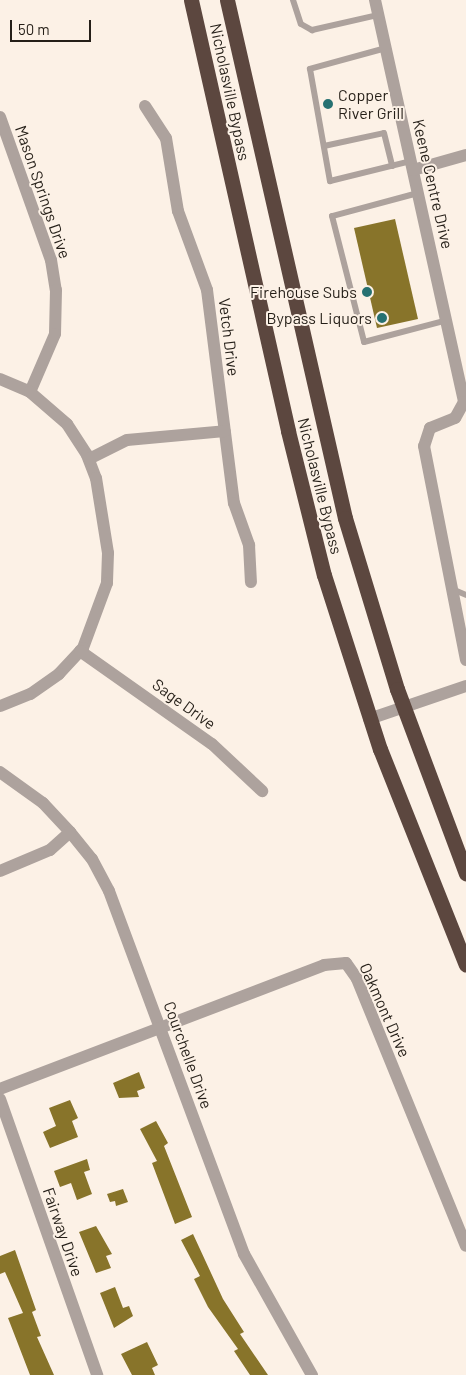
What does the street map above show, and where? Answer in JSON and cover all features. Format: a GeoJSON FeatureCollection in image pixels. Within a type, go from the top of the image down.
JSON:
{"type":"FeatureCollection","features":[{"type":"Feature","properties":{"kind":"highway","name":"Nicholasville Bypass"},"geometry":{"type":"LineString","coordinates":[[191,0],[305,504],[369,719],[466,966]]}},
{"type":"Feature","properties":{"kind":"highway","name":"Nicholasville Bypass"},"geometry":{"type":"LineString","coordinates":[[227,0],[334,476],[403,707],[466,874]]}},
{"type":"Feature","properties":{"kind":"street","name":"Keene Centre Drive"},"geometry":{"type":"LineString","coordinates":[[375,0],[464,402],[455,418],[430,428],[424,446],[465,653]]}},
{"type":"Feature","properties":{"kind":"street","name":"Vetch Drive"},"geometry":{"type":"LineString","coordinates":[[144,106],[166,138],[178,211],[207,290],[234,504],[249,545],[251,582]]}},
{"type":"Feature","properties":{"kind":"street","name":"Mason Springs Drive"},"geometry":{"type":"LineString","coordinates":[[0,117],[51,260],[56,290],[55,334],[30,392]]}},
{"type":"Feature","properties":{"kind":"street"},"geometry":{"type":"LineString","coordinates":[[412,165],[466,155]]}},
{"type":"Feature","properties":{"kind":"street"},"geometry":{"type":"LineString","coordinates":[[0,379],[30,392],[67,424],[89,459],[96,478],[108,552],[107,583],[97,618],[80,651],[59,674],[30,694],[0,706]]}},
{"type":"Feature","properties":{"kind":"street"},"geometry":{"type":"LineString","coordinates":[[89,459],[127,440],[225,431]]}},
{"type":"Feature","properties":{"kind":"street","name":"Sage Drive"},"geometry":{"type":"LineString","coordinates":[[80,651],[132,685],[170,718],[212,744],[262,792]]}},
{"type":"Feature","properties":{"kind":"street"},"geometry":{"type":"LineString","coordinates":[[369,719],[466,686]]}},
{"type":"Feature","properties":{"kind":"street","name":"Courchelle Drive"},"geometry":{"type":"LineString","coordinates":[[0,772],[42,804],[70,832],[92,859],[108,890],[162,1029],[244,1254],[312,1375]]}},
{"type":"Feature","properties":{"kind":"street"},"geometry":{"type":"LineString","coordinates":[[0,871],[50,850],[70,832]]}},
{"type":"Feature","properties":{"kind":"street","name":"Oakmont Drive"},"geometry":{"type":"LineString","coordinates":[[0,1089],[162,1029],[324,964],[346,963],[356,979],[466,1246]]}},
{"type":"Feature","properties":{"kind":"street","name":"Fairway Drive"},"geometry":{"type":"LineString","coordinates":[[0,1098],[97,1375]]}},
{"type":"Feature","properties":{"kind":"lane"},"geometry":{"type":"LineString","coordinates":[[293,0],[301,24],[312,30],[378,16]]}},
{"type":"Feature","properties":{"kind":"lane"},"geometry":{"type":"LineString","coordinates":[[386,48],[310,69],[330,181],[392,166],[412,165]]}},
{"type":"Feature","properties":{"kind":"lane"},"geometry":{"type":"LineString","coordinates":[[324,146],[384,133],[392,166]]}},
{"type":"Feature","properties":{"kind":"lane"},"geometry":{"type":"LineString","coordinates":[[418,193],[332,216],[364,342],[447,320]]}},
{"type":"Feature","properties":{"kind":"lane"},"geometry":{"type":"LineString","coordinates":[[452,589],[466,595]]}},
{"type":"Feature","properties":{"kind":"building"},"geometry":{"type":"Polygon","coordinates":[[[395,219],[418,319],[377,328],[354,228],[395,219]]]}},
{"type":"Feature","properties":{"kind":"building"},"geometry":{"type":"Polygon","coordinates":[[[139,1072],[145,1088],[137,1091],[139,1097],[119,1098],[113,1083],[139,1072]]]}},
{"type":"Feature","properties":{"kind":"building"},"geometry":{"type":"Polygon","coordinates":[[[70,1100],[78,1118],[72,1121],[78,1137],[50,1148],[43,1132],[56,1126],[49,1108],[70,1100]]]}},
{"type":"Feature","properties":{"kind":"building"},"geometry":{"type":"Polygon","coordinates":[[[156,1121],[168,1143],[164,1146],[192,1217],[175,1224],[152,1163],[157,1161],[140,1129],[156,1121]]]}},
{"type":"Feature","properties":{"kind":"building"},"geometry":{"type":"Polygon","coordinates":[[[87,1159],[90,1170],[84,1172],[92,1194],[77,1200],[71,1183],[60,1187],[54,1171],[87,1159]]]}},
{"type":"Feature","properties":{"kind":"building"},"geometry":{"type":"Polygon","coordinates":[[[123,1189],[128,1202],[116,1206],[115,1201],[110,1202],[107,1194],[123,1189]]]}},
{"type":"Feature","properties":{"kind":"building"},"geometry":{"type":"Polygon","coordinates":[[[96,1226],[112,1254],[106,1256],[111,1268],[96,1273],[79,1232],[96,1226]]]}},
{"type":"Feature","properties":{"kind":"building"},"geometry":{"type":"Polygon","coordinates":[[[193,1234],[223,1299],[244,1332],[240,1334],[268,1375],[250,1375],[234,1351],[238,1349],[208,1307],[194,1279],[200,1276],[181,1240],[193,1234]]]}},
{"type":"Feature","properties":{"kind":"building"},"geometry":{"type":"Polygon","coordinates":[[[15,1250],[36,1310],[32,1312],[41,1336],[37,1337],[54,1375],[30,1375],[8,1318],[23,1313],[5,1272],[0,1274],[0,1256],[15,1250]]]}},
{"type":"Feature","properties":{"kind":"building"},"geometry":{"type":"Polygon","coordinates":[[[115,1287],[123,1308],[129,1306],[133,1316],[114,1328],[100,1293],[115,1287]]]}},
{"type":"Feature","properties":{"kind":"building"},"geometry":{"type":"Polygon","coordinates":[[[147,1342],[158,1365],[152,1368],[155,1375],[132,1375],[121,1354],[147,1342]]]}},
{"type":"Feature","properties":{"kind":"place","name":"Copper River Grill"},"geometry":{"type":"Point","coordinates":[328,104]}},
{"type":"Feature","properties":{"kind":"place","name":"Firehouse Subs"},"geometry":{"type":"Point","coordinates":[367,292]}},
{"type":"Feature","properties":{"kind":"place","name":"Bypass Liquors"},"geometry":{"type":"Point","coordinates":[382,318]}}]}
